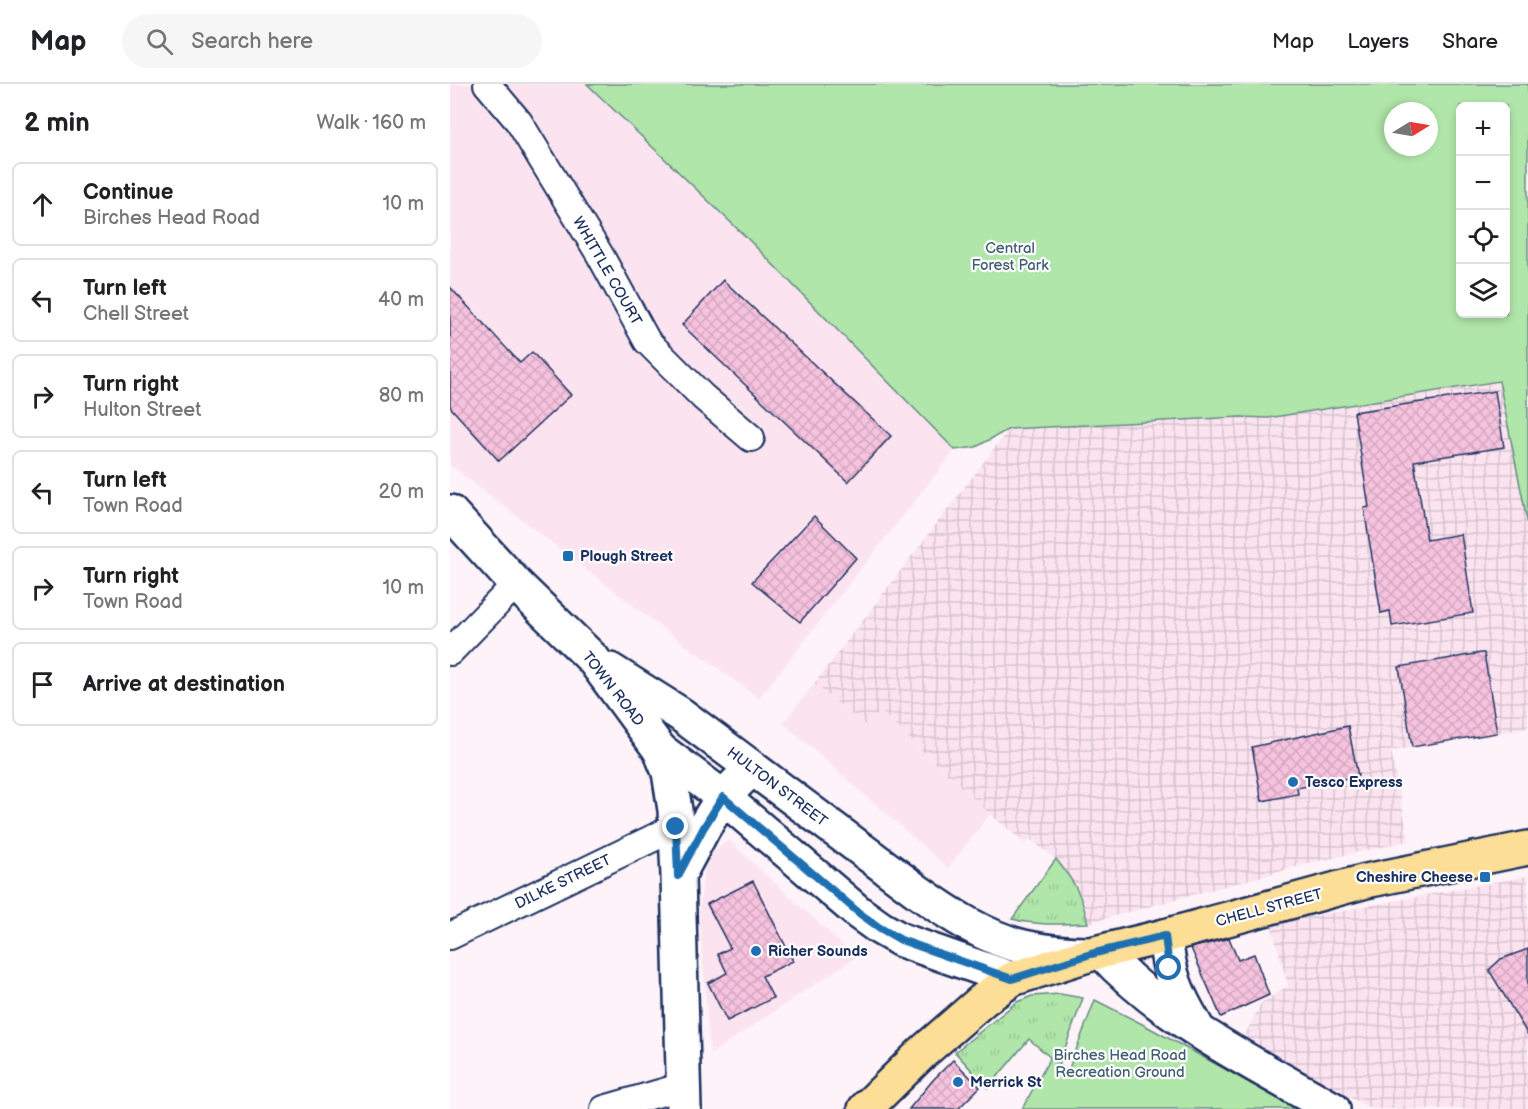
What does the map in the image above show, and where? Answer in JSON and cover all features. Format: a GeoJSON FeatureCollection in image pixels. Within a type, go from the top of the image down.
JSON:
{"type":"FeatureCollection","features":[{"type":"Feature","properties":{"kind":"main road","name":"TOWN ROAD"},"geometry":{"type":"LineString","coordinates":[[450,512],[516,584],[593,659],[660,750],[669,772],[676,827],[684,1098]]}},
{"type":"Feature","properties":{"kind":"main road","name":"HULTON STREET"},"geometry":{"type":"LineString","coordinates":[[593,659],[680,714],[924,896],[959,919],[986,933],[1024,947],[1067,954],[1097,953]]}},
{"type":"Feature","properties":{"kind":"main road"},"geometry":{"type":"LineString","coordinates":[[660,750],[723,797],[880,928],[901,940],[1012,979]]}},
{"type":"Feature","properties":{"kind":"main road","name":"TOWN ROAD"},"geometry":{"type":"LineString","coordinates":[[678,876],[723,797],[752,768]]}},
{"type":"Feature","properties":{"kind":"main road","name":"CHELL STREET"},"geometry":{"type":"LineString","coordinates":[[1012,979],[1097,953],[1366,881],[1528,848]]}},
{"type":"Feature","properties":{"kind":"main road","name":"HULTON STREET"},"geometry":{"type":"LineString","coordinates":[[959,919],[975,945],[982,968],[980,1004]]}},
{"type":"Feature","properties":{"kind":"main road"},"geometry":{"type":"LineString","coordinates":[[1165,936],[1169,968],[1174,984],[1183,1005],[1200,1033]]}},
{"type":"Feature","properties":{"kind":"main road"},"geometry":{"type":"LineString","coordinates":[[1097,953],[1200,1033],[1333,1109]]}},
{"type":"Feature","properties":{"kind":"main road"},"geometry":{"type":"LineString","coordinates":[[865,1109],[923,1052],[1012,979]]}},
{"type":"Feature","properties":{"kind":"street","name":"WHITTLE COURT"},"geometry":{"type":"LineString","coordinates":[[487,84],[524,129],[600,255],[647,341],[703,397],[751,438]]}},
{"type":"Feature","properties":{"kind":"street"},"geometry":{"type":"LineString","coordinates":[[450,652],[516,584]]}},
{"type":"Feature","properties":{"kind":"street","name":"DILKE STREET"},"geometry":{"type":"LineString","coordinates":[[450,936],[676,827]]}},
{"type":"Feature","properties":{"kind":"street"},"geometry":{"type":"LineString","coordinates":[[604,1109],[684,1098]]}},
{"type":"Feature","properties":{"kind":"shaded area"},"geometry":{"type":"Polygon","coordinates":[[[450,84],[587,84],[749,240],[955,450],[759,698],[656,623],[450,465],[450,84]]]}},
{"type":"Feature","properties":{"kind":"shaded area"},"geometry":{"type":"Polygon","coordinates":[[[1499,381],[1528,525],[1528,728],[1391,751],[1409,841],[1314,862],[1088,923],[1084,903],[1076,885],[1056,859],[1030,839],[1026,844],[990,814],[880,711],[866,726],[814,684],[1009,429],[1241,417],[1268,418],[1499,381]]]}},
{"type":"Feature","properties":{"kind":"shaded area"},"geometry":{"type":"Polygon","coordinates":[[[814,684],[866,725],[880,711],[990,814],[948,868],[783,723],[814,684]]]}},
{"type":"Feature","properties":{"kind":"shaded area"},"geometry":{"type":"Polygon","coordinates":[[[728,840],[856,957],[710,1054],[699,910],[706,858],[728,840]]]}},
{"type":"Feature","properties":{"kind":"shaded area"},"geometry":{"type":"Polygon","coordinates":[[[1528,876],[1528,1109],[1372,1109],[1270,1055],[1244,1037],[1261,1003],[1288,986],[1271,924],[1528,876]]]}},
{"type":"Feature","properties":{"kind":"green space","name":"Central Forest Park"},"geometry":{"type":"Polygon","coordinates":[[[587,84],[1528,84],[1528,525],[1499,381],[1268,418],[1240,417],[1009,429],[976,447],[955,450],[749,240],[587,84]]]}},
{"type":"Feature","properties":{"kind":"green space"},"geometry":{"type":"Polygon","coordinates":[[[1056,859],[1076,889],[1088,923],[1040,924],[1012,919],[1056,859]]]}},
{"type":"Feature","properties":{"kind":"green space"},"geometry":{"type":"Polygon","coordinates":[[[1060,994],[1083,998],[1059,1065],[1029,1039],[988,1088],[955,1052],[1017,1002],[1032,996],[1060,994]]]}},
{"type":"Feature","properties":{"kind":"green space","name":"Birches Head Road Recreation Ground"},"geometry":{"type":"Polygon","coordinates":[[[1095,1000],[1298,1109],[1022,1109],[1050,1058],[1068,1071],[1095,1000]]]}},
{"type":"Feature","properties":{"kind":"building"},"geometry":{"type":"Polygon","coordinates":[[[723,280],[891,436],[848,482],[682,325],[723,280]]]}},
{"type":"Feature","properties":{"kind":"building"},"geometry":{"type":"Polygon","coordinates":[[[450,287],[520,363],[532,352],[571,395],[499,461],[450,407],[450,287]]]}},
{"type":"Feature","properties":{"kind":"building"},"geometry":{"type":"Polygon","coordinates":[[[1495,391],[1504,447],[1414,461],[1427,540],[1461,534],[1473,613],[1392,626],[1390,611],[1381,613],[1364,508],[1369,507],[1354,412],[1495,391]]]}},
{"type":"Feature","properties":{"kind":"building"},"geometry":{"type":"Polygon","coordinates":[[[814,516],[856,558],[800,622],[752,582],[814,516]]]}},
{"type":"Feature","properties":{"kind":"building"},"geometry":{"type":"Polygon","coordinates":[[[1484,653],[1497,733],[1412,747],[1399,667],[1484,653]]]}},
{"type":"Feature","properties":{"kind":"building","name":"Tesco Express"},"geometry":{"type":"Polygon","coordinates":[[[1348,726],[1358,776],[1297,788],[1298,794],[1262,801],[1252,747],[1348,726]]]}},
{"type":"Feature","properties":{"kind":"building","name":"Richer Sounds"},"geometry":{"type":"Polygon","coordinates":[[[753,881],[793,961],[762,976],[773,998],[727,1021],[708,983],[727,973],[718,954],[730,948],[707,904],[753,881]]]}},
{"type":"Feature","properties":{"kind":"building"},"geometry":{"type":"Polygon","coordinates":[[[1229,938],[1238,960],[1254,954],[1269,995],[1221,1017],[1191,948],[1229,938]]]}},
{"type":"Feature","properties":{"kind":"building"},"geometry":{"type":"Polygon","coordinates":[[[1528,949],[1528,1035],[1489,970],[1501,959],[1528,949]]]}},
{"type":"Feature","properties":{"kind":"building"},"geometry":{"type":"Polygon","coordinates":[[[953,1060],[980,1087],[958,1109],[909,1109],[933,1080],[953,1060]]]}},
{"type":"Feature","properties":{"kind":"place","name":"Plough Street"},"geometry":{"type":"Point","coordinates":[568,556]}},
{"type":"Feature","properties":{"kind":"place","name":"Tesco Express"},"geometry":{"type":"Point","coordinates":[1293,782]}},
{"type":"Feature","properties":{"kind":"place","name":"Cheshire Cheese"},"geometry":{"type":"Point","coordinates":[1485,877]}},
{"type":"Feature","properties":{"kind":"place","name":"Richer Sounds"},"geometry":{"type":"Point","coordinates":[756,951]}},
{"type":"Feature","properties":{"kind":"place","name":"Merrick St"},"geometry":{"type":"Point","coordinates":[958,1082]}},
{"type":"Feature","properties":{"kind":"route"},"geometry":{"type":"LineString","coordinates":[[676,827],[678,876],[723,797],[811,873],[880,928],[901,940],[1012,979],[1091,954],[1165,936],[1169,968]]}}]}
